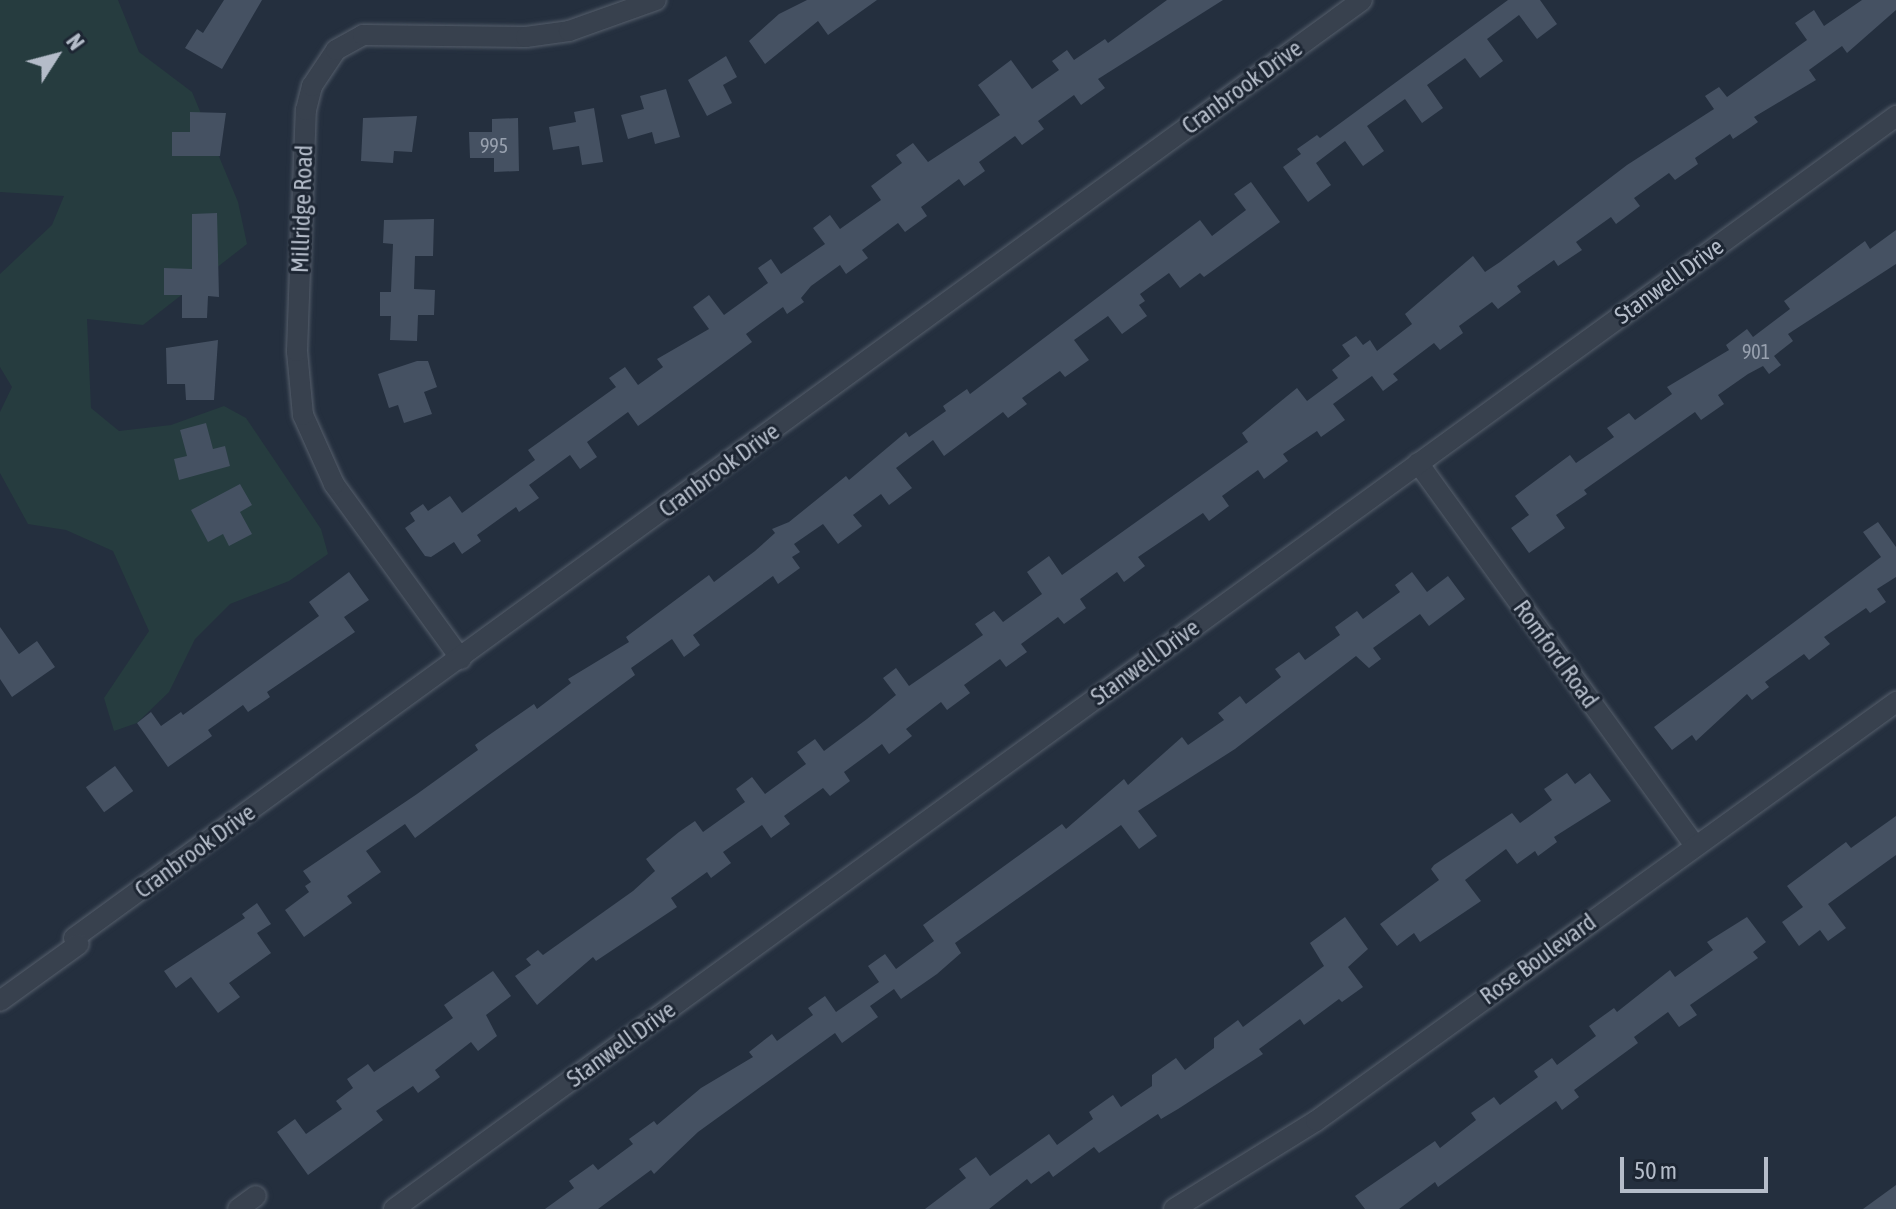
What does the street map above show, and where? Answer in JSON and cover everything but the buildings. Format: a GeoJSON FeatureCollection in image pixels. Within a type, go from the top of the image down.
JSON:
{"type":"FeatureCollection","features":[{"type":"Feature","properties":{"kind":"street","name":"Millridge Road"},"geometry":{"type":"LineString","coordinates":[[461,659],[334,484],[303,415],[297,351],[306,110],[312,86],[336,50],[363,35],[526,37],[569,31],[656,0]]}},
{"type":"Feature","properties":{"kind":"street","name":"Cranbrook Drive"},"geometry":{"type":"LineString","coordinates":[[0,1001],[76,941],[1362,0]]}},
{"type":"Feature","properties":{"kind":"street","name":"Stanwell Drive"},"geometry":{"type":"LineString","coordinates":[[394,1209],[1896,116]]}},
{"type":"Feature","properties":{"kind":"street","name":"Romford Road"},"geometry":{"type":"LineString","coordinates":[[1418,463],[1695,845]]}},
{"type":"Feature","properties":{"kind":"street","name":"Rose Boulevard"},"geometry":{"type":"LineString","coordinates":[[1174,1209],[1316,1121],[1896,702]]}},
{"type":"Feature","properties":{"kind":"street"},"geometry":{"type":"LineString","coordinates":[[238,1209],[256,1196]]}},
{"type":"Feature","properties":{"kind":"green space"},"geometry":{"type":"Polygon","coordinates":[[[0,0],[118,0],[139,52],[192,92],[238,202],[247,244],[143,325],[87,319],[91,408],[119,431],[171,425],[224,406],[246,418],[321,529],[328,554],[289,581],[230,604],[195,639],[169,692],[137,723],[114,731],[104,698],[149,631],[113,551],[66,530],[28,524],[0,473],[0,412],[12,387],[0,367],[0,274],[52,225],[64,196],[0,192],[0,0]]]}}]}
